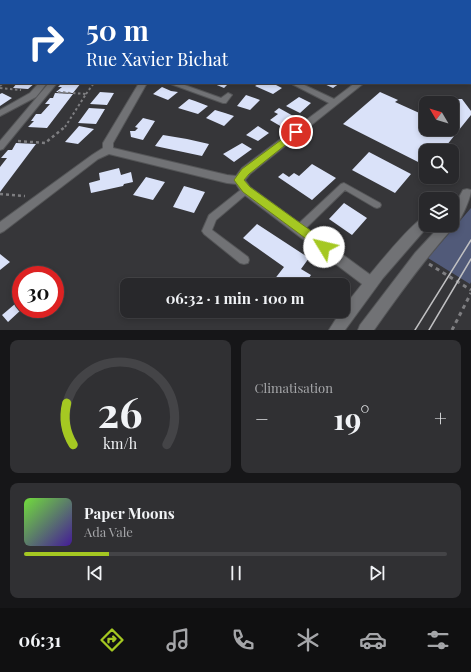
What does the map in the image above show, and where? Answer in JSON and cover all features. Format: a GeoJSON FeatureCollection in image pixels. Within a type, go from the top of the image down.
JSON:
{"type":"FeatureCollection","features":[{"type":"Feature","properties":{"kind":"street"},"geometry":{"type":"LineString","coordinates":[[108,150],[108,143],[142,84]]}},
{"type":"Feature","properties":{"kind":"street"},"geometry":{"type":"LineString","coordinates":[[175,84],[223,101],[228,95]]}},
{"type":"Feature","properties":{"kind":"street"},"geometry":{"type":"LineString","coordinates":[[296,84],[334,102]]}},
{"type":"Feature","properties":{"kind":"street"},"geometry":{"type":"LineString","coordinates":[[239,180],[246,171],[359,84]]}},
{"type":"Feature","properties":{"kind":"street"},"geometry":{"type":"LineString","coordinates":[[0,113],[33,95],[36,91],[44,87]]}},
{"type":"Feature","properties":{"kind":"street"},"geometry":{"type":"LineString","coordinates":[[3,144],[28,113],[44,87]]}},
{"type":"Feature","properties":{"kind":"street"},"geometry":{"type":"LineString","coordinates":[[10,107],[28,113]]}},
{"type":"Feature","properties":{"kind":"street"},"geometry":{"type":"LineString","coordinates":[[0,228],[95,157],[108,150],[227,179],[239,180]]}},
{"type":"Feature","properties":{"kind":"street"},"geometry":{"type":"LineString","coordinates":[[239,180],[246,190],[371,283]]}},
{"type":"Feature","properties":{"kind":"street"},"geometry":{"type":"LineString","coordinates":[[459,198],[469,192]]}},
{"type":"Feature","properties":{"kind":"street"},"geometry":{"type":"LineString","coordinates":[[459,209],[469,192]]}},
{"type":"Feature","properties":{"kind":"street"},"geometry":{"type":"LineString","coordinates":[[336,330],[371,283],[402,246],[419,229]]}},
{"type":"Feature","properties":{"kind":"street"},"geometry":{"type":"LineString","coordinates":[[365,330],[419,257],[442,232]]}},
{"type":"Feature","properties":{"kind":"lane"},"geometry":{"type":"LineString","coordinates":[[299,229],[344,186],[377,206]]}},
{"type":"Feature","properties":{"kind":"lane"},"geometry":{"type":"LineString","coordinates":[[244,260],[207,231],[212,218],[246,190]]}},
{"type":"Feature","properties":{"kind":"path"},"geometry":{"type":"LineString","coordinates":[[3,144],[46,143],[65,127],[93,84]]}},
{"type":"Feature","properties":{"kind":"path"},"geometry":{"type":"LineString","coordinates":[[0,87],[36,91]]}},
{"type":"Feature","properties":{"kind":"path"},"geometry":{"type":"LineString","coordinates":[[44,87],[86,94]]}},
{"type":"Feature","properties":{"kind":"path"},"geometry":{"type":"LineString","coordinates":[[0,194],[41,197]]}},
{"type":"Feature","properties":{"kind":"path"},"geometry":{"type":"LineString","coordinates":[[439,270],[471,291],[452,330]]}},
{"type":"Feature","properties":{"kind":"shaded area"},"geometry":{"type":"Polygon","coordinates":[[[471,208],[470,284],[428,258],[450,232],[459,232],[459,222],[471,208]]]}},
{"type":"Feature","properties":{"kind":"building"},"geometry":{"type":"Polygon","coordinates":[[[16,84],[34,84],[28,89],[13,88],[16,84]]]}},
{"type":"Feature","properties":{"kind":"building"},"geometry":{"type":"Polygon","coordinates":[[[61,84],[80,84],[73,93],[56,92],[62,87],[58,87],[61,84]]]}},
{"type":"Feature","properties":{"kind":"building"},"geometry":{"type":"Polygon","coordinates":[[[214,84],[228,84],[224,88],[214,84]]]}},
{"type":"Feature","properties":{"kind":"building"},"geometry":{"type":"Polygon","coordinates":[[[258,84],[274,84],[282,88],[273,94],[255,86],[258,84]]]}},
{"type":"Feature","properties":{"kind":"building"},"geometry":{"type":"Polygon","coordinates":[[[324,84],[339,84],[333,88],[324,84]]]}},
{"type":"Feature","properties":{"kind":"building"},"geometry":{"type":"Polygon","coordinates":[[[162,87],[178,92],[168,100],[153,94],[162,87]]]}},
{"type":"Feature","properties":{"kind":"building"},"geometry":{"type":"Polygon","coordinates":[[[100,92],[114,93],[107,105],[90,104],[100,92]]]}},
{"type":"Feature","properties":{"kind":"building"},"geometry":{"type":"Polygon","coordinates":[[[380,92],[398,100],[395,102],[419,113],[419,136],[454,136],[448,144],[419,144],[419,162],[343,124],[380,92]]]}},
{"type":"Feature","properties":{"kind":"building"},"geometry":{"type":"Polygon","coordinates":[[[2,93],[12,98],[0,106],[0,94],[2,93]]]}},
{"type":"Feature","properties":{"kind":"building"},"geometry":{"type":"Polygon","coordinates":[[[55,93],[73,94],[47,128],[28,127],[34,121],[31,121],[36,114],[41,114],[50,104],[45,104],[50,98],[53,98],[55,93]]]}},
{"type":"Feature","properties":{"kind":"building"},"geometry":{"type":"Polygon","coordinates":[[[246,95],[260,100],[250,110],[237,106],[246,95]]]}},
{"type":"Feature","properties":{"kind":"building"},"geometry":{"type":"Polygon","coordinates":[[[299,97],[311,103],[300,113],[286,106],[299,97]]]}},
{"type":"Feature","properties":{"kind":"building"},"geometry":{"type":"Polygon","coordinates":[[[189,99],[208,106],[198,114],[178,108],[189,99]]]}},
{"type":"Feature","properties":{"kind":"building"},"geometry":{"type":"Polygon","coordinates":[[[459,99],[462,99],[471,111],[471,115],[459,130],[459,99]]]}},
{"type":"Feature","properties":{"kind":"building"},"geometry":{"type":"Polygon","coordinates":[[[89,108],[105,109],[96,124],[78,123],[89,108]]]}},
{"type":"Feature","properties":{"kind":"building"},"geometry":{"type":"Polygon","coordinates":[[[279,108],[295,117],[282,127],[270,120],[278,114],[274,112],[279,108]]]}},
{"type":"Feature","properties":{"kind":"building"},"geometry":{"type":"Polygon","coordinates":[[[215,110],[234,116],[224,126],[206,118],[215,110]]]}},
{"type":"Feature","properties":{"kind":"building"},"geometry":{"type":"Polygon","coordinates":[[[143,118],[155,121],[143,140],[131,137],[130,131],[135,131],[138,128],[135,127],[143,118]]]}},
{"type":"Feature","properties":{"kind":"building"},"geometry":{"type":"Polygon","coordinates":[[[79,126],[94,129],[78,144],[65,142],[79,126]]]}},
{"type":"Feature","properties":{"kind":"building"},"geometry":{"type":"Polygon","coordinates":[[[258,126],[269,133],[258,141],[246,135],[258,126]]]}},
{"type":"Feature","properties":{"kind":"building"},"geometry":{"type":"Polygon","coordinates":[[[163,135],[209,144],[202,156],[155,146],[163,135]]]}},
{"type":"Feature","properties":{"kind":"building"},"geometry":{"type":"Polygon","coordinates":[[[16,143],[36,144],[0,192],[0,167],[7,158],[1,158],[8,150],[12,150],[16,143]]]}},
{"type":"Feature","properties":{"kind":"building"},"geometry":{"type":"Polygon","coordinates":[[[242,143],[252,149],[234,162],[223,154],[242,143]]]}},
{"type":"Feature","properties":{"kind":"building"},"geometry":{"type":"Polygon","coordinates":[[[369,152],[411,174],[395,193],[352,170],[369,152]]]}},
{"type":"Feature","properties":{"kind":"building"},"geometry":{"type":"Polygon","coordinates":[[[312,164],[336,178],[312,200],[278,177],[283,173],[289,177],[294,173],[299,176],[312,164]]]}},
{"type":"Feature","properties":{"kind":"building"},"geometry":{"type":"Polygon","coordinates":[[[119,168],[121,175],[131,172],[133,182],[124,184],[123,186],[91,193],[89,183],[100,180],[99,173],[119,168]]]}},
{"type":"Feature","properties":{"kind":"building"},"geometry":{"type":"Polygon","coordinates":[[[146,177],[165,182],[153,200],[133,195],[146,177]]]}},
{"type":"Feature","properties":{"kind":"building"},"geometry":{"type":"Polygon","coordinates":[[[184,186],[205,192],[194,213],[173,207],[184,186]]]}},
{"type":"Feature","properties":{"kind":"building"},"geometry":{"type":"Polygon","coordinates":[[[344,203],[367,218],[352,235],[329,219],[344,203]]]}},
{"type":"Feature","properties":{"kind":"building"},"geometry":{"type":"Polygon","coordinates":[[[257,224],[309,258],[301,269],[311,275],[309,278],[275,278],[284,267],[243,238],[257,224]]]}},
{"type":"Feature","properties":{"kind":"building"},"geometry":{"type":"Polygon","coordinates":[[[0,254],[10,262],[0,270],[0,254]]]}},
{"type":"Feature","properties":{"kind":"building"},"geometry":{"type":"Polygon","coordinates":[[[12,307],[12,318],[8,322],[2,315],[12,307]]]}},
{"type":"Feature","properties":{"kind":"tram line"},"geometry":{"type":"LineString","coordinates":[[415,330],[471,240]]}},
{"type":"Feature","properties":{"kind":"tram line"},"geometry":{"type":"LineString","coordinates":[[429,330],[471,259]]}},
{"type":"Feature","properties":{"kind":"route"},"geometry":{"type":"LineString","coordinates":[[296,132],[246,171],[239,180],[246,190],[324,247]]}}]}
